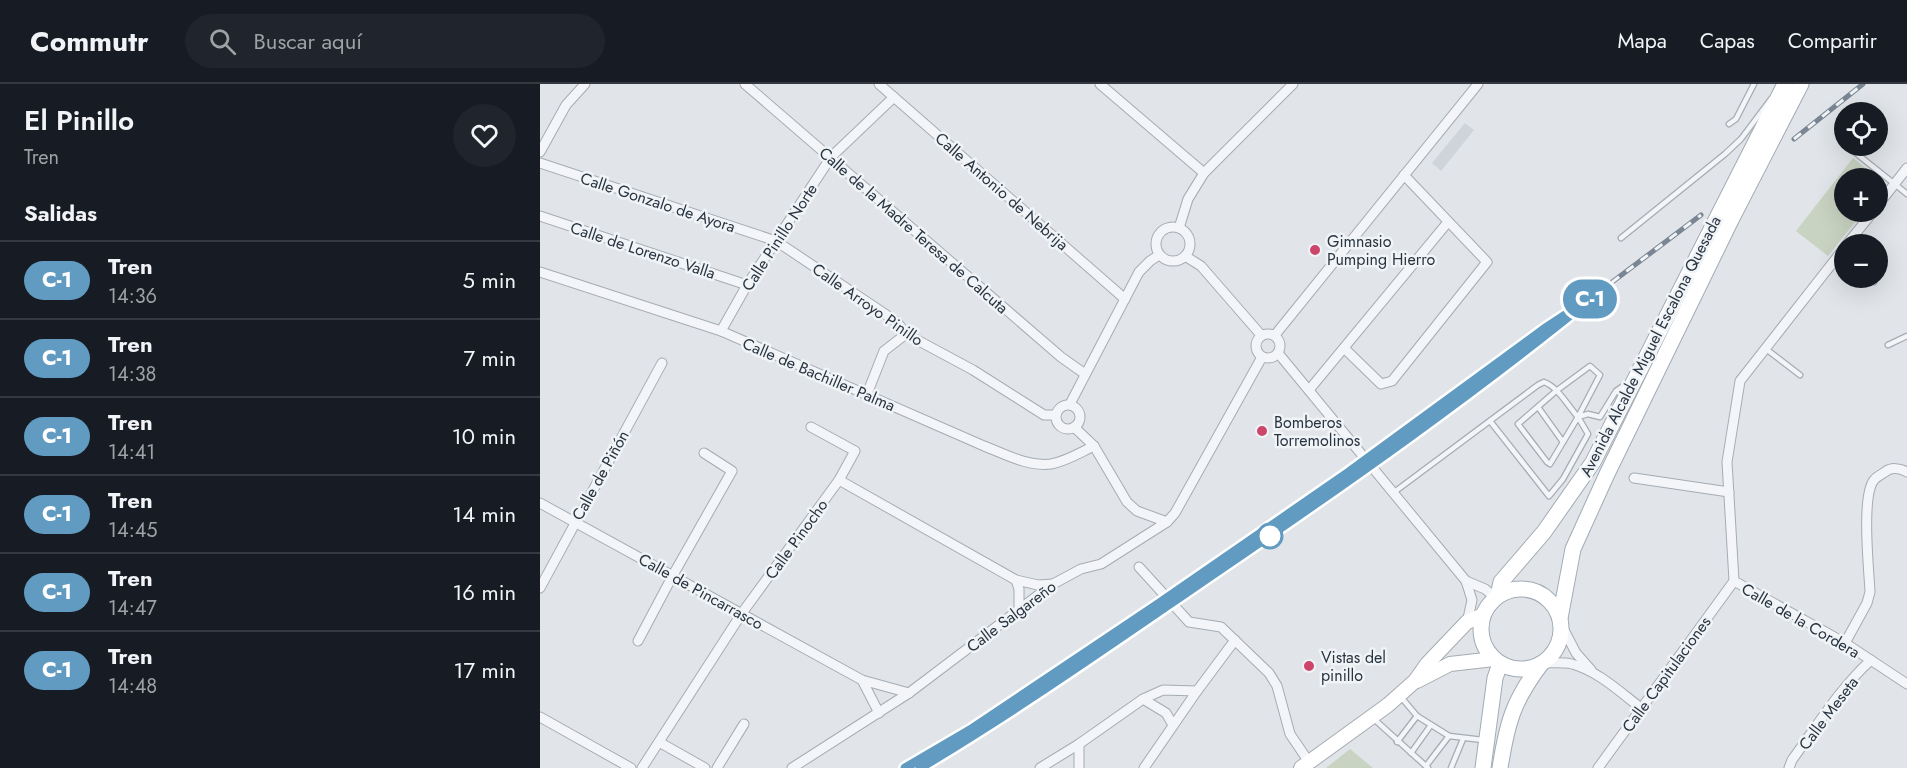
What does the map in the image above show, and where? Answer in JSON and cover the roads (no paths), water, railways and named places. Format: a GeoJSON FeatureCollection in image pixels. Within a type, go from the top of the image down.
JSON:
{"type":"FeatureCollection","features":[{"type":"Feature","properties":{"kind":"main road","name":"Avenida Alcalde Miguel Escalona Quesada"},"geometry":{"type":"LineString","coordinates":[[1497,597],[1501,582],[1544,532],[1593,462],[1785,84]]}},
{"type":"Feature","properties":{"kind":"main road","name":"Avenida Alcalde Miguel Escalona Quesada"},"geometry":{"type":"LineString","coordinates":[[1561,622],[1573,549],[1726,230],[1801,84]]}},
{"type":"Feature","properties":{"kind":"main road"},"geometry":{"type":"LineString","coordinates":[[1500,768],[1511,714],[1520,694],[1558,647],[1561,622],[1555,606],[1535,591],[1510,590],[1497,597],[1484,614],[1481,627],[1486,650],[1497,661],[1510,668],[1520,670],[1542,664]]}},
{"type":"Feature","properties":{"kind":"main road"},"geometry":{"type":"LineString","coordinates":[[1305,765],[1400,695],[1467,623],[1484,614]]}},
{"type":"Feature","properties":{"kind":"main road"},"geometry":{"type":"LineString","coordinates":[[1415,681],[1450,664],[1497,661]]}},
{"type":"Feature","properties":{"kind":"main road"},"geometry":{"type":"LineString","coordinates":[[1483,768],[1497,661]]}},
{"type":"Feature","properties":{"kind":"street"},"geometry":{"type":"LineString","coordinates":[[540,152],[566,105],[585,84]]}},
{"type":"Feature","properties":{"kind":"street","name":"Calle de la Madre Teresa de Calcuta"},"geometry":{"type":"LineString","coordinates":[[745,84],[1061,357],[1085,374]]}},
{"type":"Feature","properties":{"kind":"street","name":"Calle Antonio de Nebrija"},"geometry":{"type":"LineString","coordinates":[[879,84],[1125,298]]}},
{"type":"Feature","properties":{"kind":"street"},"geometry":{"type":"LineString","coordinates":[[1100,84],[1204,173]]}},
{"type":"Feature","properties":{"kind":"street"},"geometry":{"type":"LineString","coordinates":[[1179,228],[1188,199],[1204,173],[1293,84]]}},
{"type":"Feature","properties":{"kind":"street"},"geometry":{"type":"LineString","coordinates":[[1275,335],[1478,84]]}},
{"type":"Feature","properties":{"kind":"street","name":"Calle Pinillo Norte"},"geometry":{"type":"LineString","coordinates":[[721,332],[747,285],[831,157],[894,97]]}},
{"type":"Feature","properties":{"kind":"street","name":"Calle Gonzalo de Ayora"},"geometry":{"type":"LineString","coordinates":[[540,163],[776,241]]}},
{"type":"Feature","properties":{"kind":"street"},"geometry":{"type":"LineString","coordinates":[[1888,192],[1907,168]]}},
{"type":"Feature","properties":{"kind":"street"},"geometry":{"type":"LineString","coordinates":[[1345,349],[1381,384],[1392,381],[1486,262],[1404,175]]}},
{"type":"Feature","properties":{"kind":"street","name":"Calle de Lorenzo Valla"},"geometry":{"type":"LineString","coordinates":[[540,216],[747,285]]}},
{"type":"Feature","properties":{"kind":"street"},"geometry":{"type":"LineString","coordinates":[[1309,390],[1448,222]]}},
{"type":"Feature","properties":{"kind":"street"},"geometry":{"type":"LineString","coordinates":[[1167,228],[1179,228],[1187,235],[1190,246],[1180,260],[1170,261],[1160,255],[1156,245],[1158,235],[1167,228]]}},
{"type":"Feature","properties":{"kind":"street","name":"Calle Arroyo Pinillo"},"geometry":{"type":"LineString","coordinates":[[776,241],[897,322],[906,334],[973,370],[1044,414],[1055,414]]}},
{"type":"Feature","properties":{"kind":"street"},"geometry":{"type":"LineString","coordinates":[[1070,404],[1080,412],[1080,420],[1074,427],[1063,428],[1056,423],[1055,414],[1059,407],[1070,404],[1139,272],[1160,255]]}},
{"type":"Feature","properties":{"kind":"street"},"geometry":{"type":"LineString","coordinates":[[1185,256],[1201,266],[1261,335]]}},
{"type":"Feature","properties":{"kind":"street","name":"Calle de la Cordera"},"geometry":{"type":"LineString","coordinates":[[1834,264],[1740,381],[1727,462],[1734,581],[1845,643],[1907,684]]}},
{"type":"Feature","properties":{"kind":"street","name":"Calle de Bachiller Palma"},"geometry":{"type":"LineString","coordinates":[[540,272],[721,332],[1026,462],[1050,464],[1068,459],[1094,446]]}},
{"type":"Feature","properties":{"kind":"street"},"geometry":{"type":"LineString","coordinates":[[1268,333],[1275,335],[1280,341],[1280,350],[1272,358],[1262,357],[1258,354],[1256,346],[1258,338],[1268,333]]}},
{"type":"Feature","properties":{"kind":"street"},"geometry":{"type":"LineString","coordinates":[[869,389],[884,351],[906,334]]}},
{"type":"Feature","properties":{"kind":"street"},"geometry":{"type":"LineString","coordinates":[[1278,353],[1466,581],[1472,600],[1484,614]]}},
{"type":"Feature","properties":{"kind":"street","name":"Calle Salgareño"},"geometry":{"type":"LineString","coordinates":[[792,768],[909,693],[1053,584],[1081,569],[1101,564],[1167,522],[1175,513],[1262,357]]}},
{"type":"Feature","properties":{"kind":"street","name":"Calle de Piñón"},"geometry":{"type":"LineString","coordinates":[[540,588],[662,363]]}},
{"type":"Feature","properties":{"kind":"street","name":"Calle Pinocho"},"geometry":{"type":"LineString","coordinates":[[642,768],[742,613],[839,480],[855,451],[811,427]]}},
{"type":"Feature","properties":{"kind":"street"},"geometry":{"type":"LineString","coordinates":[[1074,427],[1094,446],[1127,502],[1137,511],[1167,522]]}},
{"type":"Feature","properties":{"kind":"street"},"geometry":{"type":"LineString","coordinates":[[638,641],[732,471],[704,453]]}},
{"type":"Feature","properties":{"kind":"street"},"geometry":{"type":"LineString","coordinates":[[1845,643],[1867,603],[1870,592],[1867,507],[1870,490],[1874,480],[1888,469],[1901,469],[1907,472]]}},
{"type":"Feature","properties":{"kind":"street"},"geometry":{"type":"LineString","coordinates":[[1634,478],[1729,492]]}},
{"type":"Feature","properties":{"kind":"street"},"geometry":{"type":"LineString","coordinates":[[839,480],[1016,580],[1038,585],[1053,584]]}},
{"type":"Feature","properties":{"kind":"street","name":"Calle de Pincarrasco"},"geometry":{"type":"LineString","coordinates":[[540,503],[862,680],[909,693]]}},
{"type":"Feature","properties":{"kind":"street"},"geometry":{"type":"LineString","coordinates":[[1139,567],[1189,622],[1221,627],[1269,673],[1277,686],[1290,734],[1305,765]]}},
{"type":"Feature","properties":{"kind":"street"},"geometry":{"type":"LineString","coordinates":[[1016,580],[1019,589],[1019,610]]}},
{"type":"Feature","properties":{"kind":"street"},"geometry":{"type":"LineString","coordinates":[[1466,581],[1497,597]]}},
{"type":"Feature","properties":{"kind":"street","name":"Calle Capitulaciones"},"geometry":{"type":"LineString","coordinates":[[1598,768],[1734,581]]}},
{"type":"Feature","properties":{"kind":"street"},"geometry":{"type":"LineString","coordinates":[[1467,623],[1472,600]]}},
{"type":"Feature","properties":{"kind":"street"},"geometry":{"type":"LineString","coordinates":[[1561,622],[1576,653],[1595,674],[1641,708]]}},
{"type":"Feature","properties":{"kind":"street"},"geometry":{"type":"LineString","coordinates":[[1144,768],[1235,640]]}},
{"type":"Feature","properties":{"kind":"street","name":"Calle Meseta"},"geometry":{"type":"LineString","coordinates":[[1789,768],[1792,760],[1849,682],[1871,660]]}},
{"type":"Feature","properties":{"kind":"street"},"geometry":{"type":"LineString","coordinates":[[1542,664],[1570,663],[1595,674]]}},
{"type":"Feature","properties":{"kind":"street"},"geometry":{"type":"LineString","coordinates":[[862,680],[879,713]]}},
{"type":"Feature","properties":{"kind":"street"},"geometry":{"type":"LineString","coordinates":[[1040,768],[1143,699],[1163,690],[1197,691]]}},
{"type":"Feature","properties":{"kind":"street"},"geometry":{"type":"LineString","coordinates":[[1143,699],[1166,713],[1173,725]]}},
{"type":"Feature","properties":{"kind":"street"},"geometry":{"type":"LineString","coordinates":[[540,717],[630,768]]}},
{"type":"Feature","properties":{"kind":"street"},"geometry":{"type":"LineString","coordinates":[[717,768],[744,724]]}},
{"type":"Feature","properties":{"kind":"street"},"geometry":{"type":"LineString","coordinates":[[659,742],[705,768]]}},
{"type":"Feature","properties":{"kind":"street"},"geometry":{"type":"LineString","coordinates":[[1079,744],[1079,768]]}},
{"type":"Feature","properties":{"kind":"lane"},"geometry":{"type":"LineString","coordinates":[[1729,124],[1736,119],[1754,84]]}},
{"type":"Feature","properties":{"kind":"lane"},"geometry":{"type":"LineString","coordinates":[[1621,238],[1741,139],[1764,106],[1785,84]]}},
{"type":"Feature","properties":{"kind":"lane"},"geometry":{"type":"LineString","coordinates":[[1860,156],[1907,194]]}},
{"type":"Feature","properties":{"kind":"lane"},"geometry":{"type":"LineString","coordinates":[[1888,345],[1907,336]]}},
{"type":"Feature","properties":{"kind":"lane"},"geometry":{"type":"LineString","coordinates":[[1766,349],[1800,375]]}},
{"type":"Feature","properties":{"kind":"lane"},"geometry":{"type":"LineString","coordinates":[[1590,366],[1600,375],[1550,464],[1518,424],[1556,391],[1590,366]]}},
{"type":"Feature","properties":{"kind":"lane"},"geometry":{"type":"LineString","coordinates":[[1578,417],[1588,414],[1600,417],[1616,392],[1625,383],[1635,378]]}},
{"type":"Feature","properties":{"kind":"lane"},"geometry":{"type":"LineString","coordinates":[[1393,493],[1490,420],[1544,382],[1550,384],[1578,417],[1588,434],[1563,479],[1549,496],[1490,420]]}},
{"type":"Feature","properties":{"kind":"lane"},"geometry":{"type":"LineString","coordinates":[[1538,406],[1563,442]]}},
{"type":"Feature","properties":{"kind":"lane"},"geometry":{"type":"LineString","coordinates":[[1400,695],[1417,716],[1449,736],[1485,741]]}},
{"type":"Feature","properties":{"kind":"lane"},"geometry":{"type":"LineString","coordinates":[[1397,741],[1417,716]]}},
{"type":"Feature","properties":{"kind":"lane"},"geometry":{"type":"LineString","coordinates":[[1372,717],[1427,767],[1449,736]]}},
{"type":"Feature","properties":{"kind":"lane"},"geometry":{"type":"LineString","coordinates":[[1411,753],[1431,725]]}},
{"type":"Feature","properties":{"kind":"lane"},"geometry":{"type":"LineString","coordinates":[[1451,768],[1462,739]]}},
{"type":"Feature","properties":{"kind":"railway"},"geometry":{"type":"LineString","coordinates":[[1794,139],[1863,84]]}},
{"type":"Feature","properties":{"kind":"railway"},"geometry":{"type":"LineString","coordinates":[[920,768],[974,736],[1354,478],[1488,380],[1701,215]]}},
{"type":"Feature","properties":{"kind":"railway"},"geometry":{"type":"LineString","coordinates":[[905,768],[925,756]]}},
{"type":"Feature","properties":{"kind":"train","name":"C-1"},"geometry":{"type":"LineString","coordinates":[[905,768],[970,730],[1158,604],[1349,472],[1547,327],[1594,296],[1488,380],[1354,478],[993,724],[920,768]]}},
{"type":"Feature","properties":{"kind":"place","name":"Gimnasio Pumping Hierro"},"geometry":{"type":"Point","coordinates":[1315,250]}},
{"type":"Feature","properties":{"kind":"place","name":"Bomberos Torremolinos"},"geometry":{"type":"Point","coordinates":[1262,431]}},
{"type":"Feature","properties":{"kind":"place","name":"Vistas del pinillo"},"geometry":{"type":"Point","coordinates":[1309,666]}}]}
